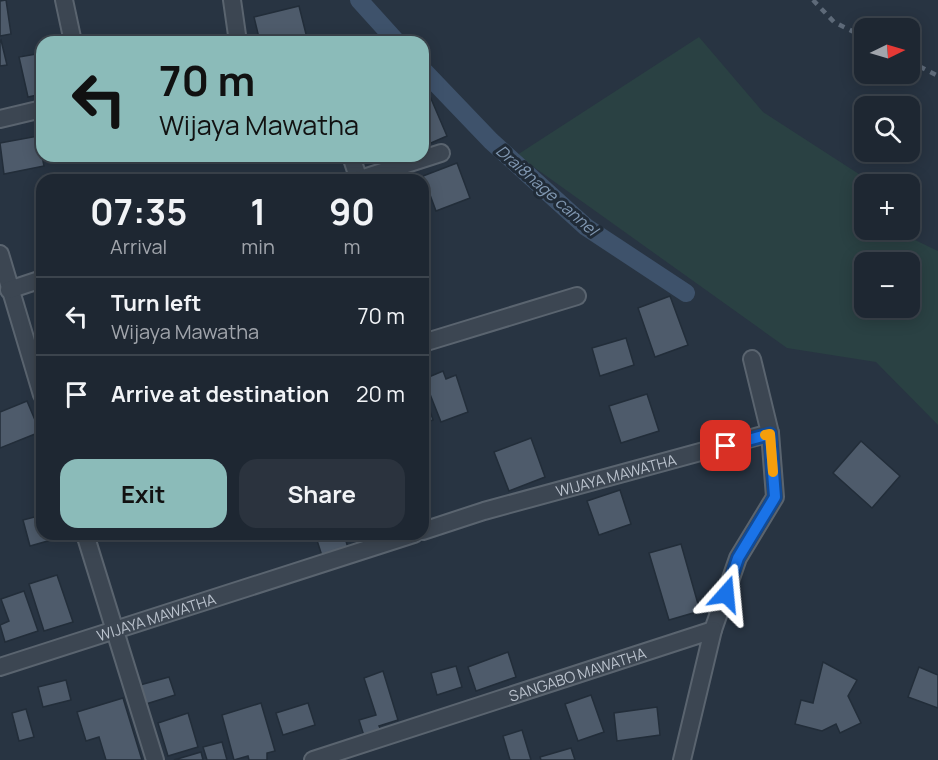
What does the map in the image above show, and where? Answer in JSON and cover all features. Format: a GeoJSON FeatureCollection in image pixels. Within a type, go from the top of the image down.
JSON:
{"type":"FeatureCollection","features":[{"type":"Feature","properties":{"kind":"street"},"geometry":{"type":"LineString","coordinates":[[64,0],[72,36]]}},
{"type":"Feature","properties":{"kind":"street"},"geometry":{"type":"LineString","coordinates":[[232,0],[237,36]]}},
{"type":"Feature","properties":{"kind":"street"},"geometry":{"type":"LineString","coordinates":[[0,119],[36,110]]}},
{"type":"Feature","properties":{"kind":"street"},"geometry":{"type":"LineString","coordinates":[[429,157],[441,153]]}},
{"type":"Feature","properties":{"kind":"street"},"geometry":{"type":"LineString","coordinates":[[376,174],[413,162]]}},
{"type":"Feature","properties":{"kind":"street"},"geometry":{"type":"LineString","coordinates":[[0,254],[36,377]]}},
{"type":"Feature","properties":{"kind":"street"},"geometry":{"type":"LineString","coordinates":[[9,290],[36,281]]}},
{"type":"Feature","properties":{"kind":"street"},"geometry":{"type":"LineString","coordinates":[[429,341],[577,296]]}},
{"type":"Feature","properties":{"kind":"street"},"geometry":{"type":"LineString","coordinates":[[682,760],[713,630],[738,558],[775,497],[770,434],[752,359]]}},
{"type":"Feature","properties":{"kind":"street","name":"WIJAYA MAWATHA"},"geometry":{"type":"LineString","coordinates":[[429,529],[484,511],[770,434]]}},
{"type":"Feature","properties":{"kind":"street"},"geometry":{"type":"LineString","coordinates":[[87,540],[155,760]]}},
{"type":"Feature","properties":{"kind":"street","name":"WIJAYA MAWATHA"},"geometry":{"type":"LineString","coordinates":[[0,667],[396,540]]}},
{"type":"Feature","properties":{"kind":"street","name":"SANGABO MAWATHA"},"geometry":{"type":"LineString","coordinates":[[313,760],[713,630]]}},
{"type":"Feature","properties":{"kind":"green space"},"geometry":{"type":"Polygon","coordinates":[[[699,37],[763,112],[859,174],[854,174],[854,240],[915,240],[938,251],[938,425],[876,362],[787,348],[517,155],[699,37]]]}},
{"type":"Feature","properties":{"kind":"building"},"geometry":{"type":"Polygon","coordinates":[[[6,0],[11,34],[0,36],[0,1],[6,0]]]}},
{"type":"Feature","properties":{"kind":"building"},"geometry":{"type":"Polygon","coordinates":[[[299,6],[306,36],[259,36],[254,17],[299,6]]]}},
{"type":"Feature","properties":{"kind":"building"},"geometry":{"type":"Polygon","coordinates":[[[0,41],[7,65],[0,66],[0,41]]]}},
{"type":"Feature","properties":{"kind":"building"},"geometry":{"type":"Polygon","coordinates":[[[36,54],[36,95],[28,97],[19,57],[36,54]]]}},
{"type":"Feature","properties":{"kind":"building"},"geometry":{"type":"Polygon","coordinates":[[[429,94],[447,136],[429,144],[429,94]]]}},
{"type":"Feature","properties":{"kind":"building"},"geometry":{"type":"Polygon","coordinates":[[[36,136],[36,162],[43,162],[44,166],[4,174],[0,143],[36,136]]]}},
{"type":"Feature","properties":{"kind":"building"},"geometry":{"type":"Polygon","coordinates":[[[457,163],[470,198],[436,211],[429,192],[428,174],[457,163]]]}},
{"type":"Feature","properties":{"kind":"building"},"geometry":{"type":"Polygon","coordinates":[[[670,296],[688,345],[655,357],[638,308],[670,296]]]}},
{"type":"Feature","properties":{"kind":"building"},"geometry":{"type":"Polygon","coordinates":[[[626,338],[634,365],[600,376],[592,348],[626,338]]]}},
{"type":"Feature","properties":{"kind":"building"},"geometry":{"type":"Polygon","coordinates":[[[443,371],[446,379],[456,375],[468,412],[441,422],[429,392],[429,377],[443,371]]]}},
{"type":"Feature","properties":{"kind":"building"},"geometry":{"type":"Polygon","coordinates":[[[647,394],[659,431],[621,443],[609,406],[647,394]]]}},
{"type":"Feature","properties":{"kind":"building"},"geometry":{"type":"Polygon","coordinates":[[[27,401],[36,422],[36,434],[0,448],[0,412],[27,401]]]}},
{"type":"Feature","properties":{"kind":"building"},"geometry":{"type":"Polygon","coordinates":[[[429,408],[433,420],[429,421],[429,408]]]}},
{"type":"Feature","properties":{"kind":"building"},"geometry":{"type":"Polygon","coordinates":[[[531,438],[545,477],[509,491],[494,452],[531,438]]]}},
{"type":"Feature","properties":{"kind":"building"},"geometry":{"type":"Polygon","coordinates":[[[861,441],[900,476],[872,508],[833,473],[861,441]]]}},
{"type":"Feature","properties":{"kind":"building"},"geometry":{"type":"Polygon","coordinates":[[[620,490],[631,524],[599,535],[587,501],[620,490]]]}},
{"type":"Feature","properties":{"kind":"building"},"geometry":{"type":"Polygon","coordinates":[[[36,517],[36,540],[51,540],[30,546],[23,520],[36,517]]]}},
{"type":"Feature","properties":{"kind":"building"},"geometry":{"type":"Polygon","coordinates":[[[317,540],[346,540],[348,548],[322,556],[317,540]]]}},
{"type":"Feature","properties":{"kind":"building"},"geometry":{"type":"Polygon","coordinates":[[[681,544],[700,611],[669,620],[649,553],[681,544]]]}},
{"type":"Feature","properties":{"kind":"building"},"geometry":{"type":"Polygon","coordinates":[[[57,575],[73,622],[44,631],[29,584],[57,575]]]}},
{"type":"Feature","properties":{"kind":"building"},"geometry":{"type":"Polygon","coordinates":[[[24,591],[38,631],[5,642],[0,625],[9,621],[1,599],[24,591]]]}},
{"type":"Feature","properties":{"kind":"building"},"geometry":{"type":"Polygon","coordinates":[[[508,652],[516,677],[476,691],[468,667],[508,652]]]}},
{"type":"Feature","properties":{"kind":"building"},"geometry":{"type":"Polygon","coordinates":[[[823,662],[857,680],[848,696],[861,723],[840,733],[836,724],[822,731],[795,724],[801,700],[813,703],[823,662]]]}},
{"type":"Feature","properties":{"kind":"building"},"geometry":{"type":"Polygon","coordinates":[[[456,666],[462,687],[437,695],[431,673],[456,666]]]}},
{"type":"Feature","properties":{"kind":"building"},"geometry":{"type":"Polygon","coordinates":[[[919,667],[938,675],[938,708],[908,697],[919,667]]]}},
{"type":"Feature","properties":{"kind":"building"},"geometry":{"type":"Polygon","coordinates":[[[383,671],[398,720],[379,726],[381,730],[364,736],[359,720],[376,715],[364,678],[383,671]]]}},
{"type":"Feature","properties":{"kind":"building"},"geometry":{"type":"Polygon","coordinates":[[[169,677],[175,695],[146,704],[140,685],[169,677]]]}},
{"type":"Feature","properties":{"kind":"building"},"geometry":{"type":"Polygon","coordinates":[[[66,680],[71,700],[43,707],[38,687],[66,680]]]}},
{"type":"Feature","properties":{"kind":"building"},"geometry":{"type":"Polygon","coordinates":[[[591,695],[604,732],[578,741],[565,704],[591,695]]]}},
{"type":"Feature","properties":{"kind":"building"},"geometry":{"type":"Polygon","coordinates":[[[123,698],[142,760],[106,760],[99,737],[86,741],[77,712],[123,698]]]}},
{"type":"Feature","properties":{"kind":"building"},"geometry":{"type":"Polygon","coordinates":[[[261,703],[275,751],[267,753],[267,760],[249,760],[248,756],[234,760],[222,715],[261,703]]]}},
{"type":"Feature","properties":{"kind":"building"},"geometry":{"type":"Polygon","coordinates":[[[308,703],[315,725],[283,735],[276,713],[308,703]]]}},
{"type":"Feature","properties":{"kind":"building"},"geometry":{"type":"Polygon","coordinates":[[[657,707],[660,735],[617,741],[614,713],[657,707]]]}},
{"type":"Feature","properties":{"kind":"building"},"geometry":{"type":"Polygon","coordinates":[[[26,709],[34,737],[19,741],[12,713],[26,709]]]}},
{"type":"Feature","properties":{"kind":"building"},"geometry":{"type":"Polygon","coordinates":[[[188,713],[198,747],[168,756],[158,723],[188,713]]]}},
{"type":"Feature","properties":{"kind":"building"},"geometry":{"type":"Polygon","coordinates":[[[522,730],[531,760],[510,760],[503,736],[522,730]]]}},
{"type":"Feature","properties":{"kind":"building"},"geometry":{"type":"Polygon","coordinates":[[[222,742],[227,760],[207,760],[203,747],[222,742]]]}},
{"type":"Feature","properties":{"kind":"building"},"geometry":{"type":"Polygon","coordinates":[[[571,748],[575,760],[541,760],[540,757],[571,748]]]}},
{"type":"Feature","properties":{"kind":"building"},"geometry":{"type":"Polygon","coordinates":[[[201,752],[203,760],[174,760],[201,752]]]}},
{"type":"Feature","properties":{"kind":"waterway","name":"Drai8nage cannel"},"geometry":{"type":"LineString","coordinates":[[359,0],[392,36]]}},
{"type":"Feature","properties":{"kind":"waterway","name":"Drai8nage cannel"},"geometry":{"type":"LineString","coordinates":[[429,76],[491,141],[586,227],[686,293]]}},
{"type":"Feature","properties":{"kind":"railway"},"geometry":{"type":"LineString","coordinates":[[813,0],[834,22],[854,32]]}},
{"type":"Feature","properties":{"kind":"railway"},"geometry":{"type":"LineString","coordinates":[[920,67],[938,76]]}},
{"type":"Feature","properties":{"kind":"slow traffic"},"geometry":{"type":"LineString","coordinates":[[765,435],[770,434],[773,472]]}},
{"type":"Feature","properties":{"kind":"route"},"geometry":{"type":"LineString","coordinates":[[726,446],[770,434],[775,497],[738,558],[726,594]]}}]}
